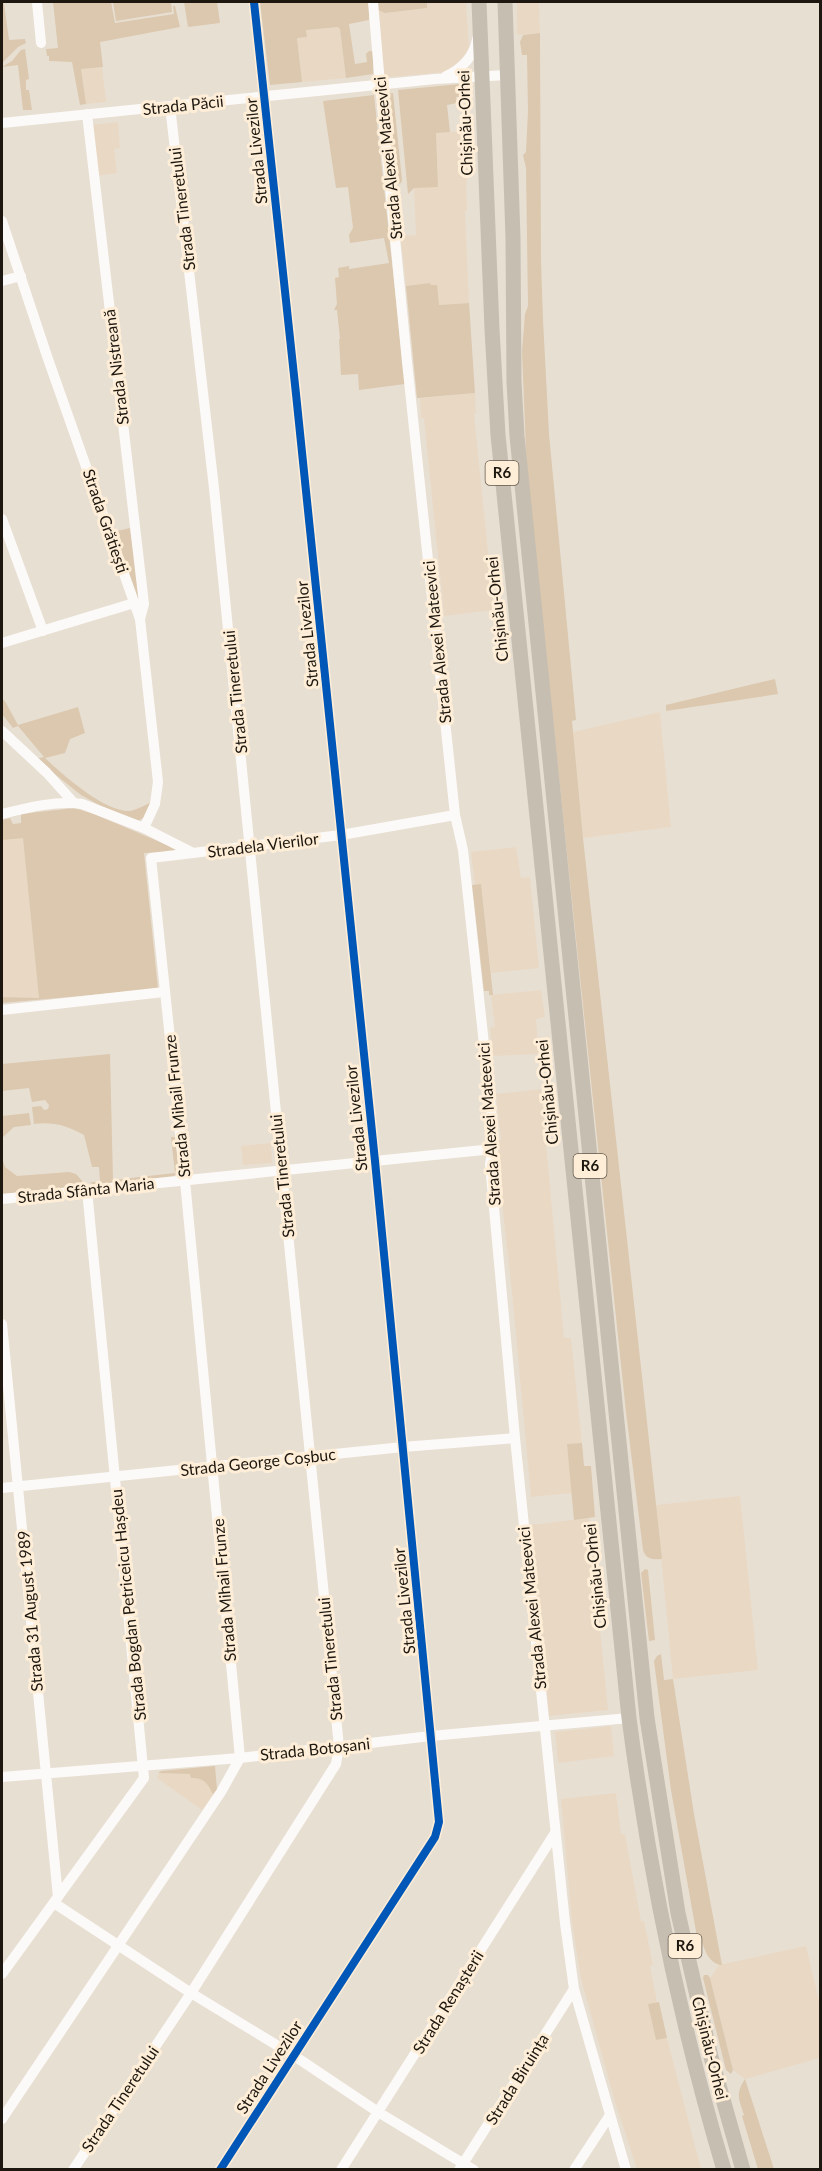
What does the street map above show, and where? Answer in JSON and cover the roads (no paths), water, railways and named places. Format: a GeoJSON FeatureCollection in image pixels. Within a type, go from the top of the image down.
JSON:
{"type":"FeatureCollection","features":[{"type":"Feature","properties":{"kind":"highway","name":"Chișinău-Orhei"},"geometry":{"type":"LineString","coordinates":[[479,2],[492,329],[504,496],[629,1718],[640,1805],[657,1901],[678,1998],[724,2169]]}},
{"type":"Feature","properties":{"kind":"highway","name":"Chișinău-Orhei"},"geometry":{"type":"LineString","coordinates":[[505,2],[517,436],[647,1718],[678,1913],[711,2057],[743,2169]]}},
{"type":"Feature","properties":{"kind":"street"},"geometry":{"type":"LineString","coordinates":[[37,2],[41,43]]}},
{"type":"Feature","properties":{"kind":"street","name":"Strada Livezilor"},"geometry":{"type":"LineString","coordinates":[[220,2169],[435,1838],[439,1822],[375,1161],[254,2]]}},
{"type":"Feature","properties":{"kind":"street","name":"Strada Alexei Mateevici"},"geometry":{"type":"LineString","coordinates":[[374,2],[380,84],[455,814],[463,850],[491,1108],[493,1149],[490,1164],[555,1833],[574,1989],[626,2169]]}},
{"type":"Feature","properties":{"kind":"street"},"geometry":{"type":"LineString","coordinates":[[435,79],[456,72],[466,61],[476,45],[480,21]]}},
{"type":"Feature","properties":{"kind":"street","name":"Strada Păcii"},"geometry":{"type":"LineString","coordinates":[[2,123],[380,84],[507,75]]}},
{"type":"Feature","properties":{"kind":"street","name":"Strada Tineretului"},"geometry":{"type":"LineString","coordinates":[[73,2169],[191,1993],[336,1764],[339,1747],[214,488],[170,106]]}},
{"type":"Feature","properties":{"kind":"street","name":"Strada Nistreană"},"geometry":{"type":"LineString","coordinates":[[87,114],[144,604],[140,619]]}},
{"type":"Feature","properties":{"kind":"street","name":"Strada Grătiești"},"geometry":{"type":"LineString","coordinates":[[2,221],[140,619],[158,782],[155,804],[144,828]]}},
{"type":"Feature","properties":{"kind":"street"},"geometry":{"type":"LineString","coordinates":[[2,281],[21,276]]}},
{"type":"Feature","properties":{"kind":"street"},"geometry":{"type":"LineString","coordinates":[[2,519],[43,631]]}},
{"type":"Feature","properties":{"kind":"street"},"geometry":{"type":"LineString","coordinates":[[2,643],[134,603]]}},
{"type":"Feature","properties":{"kind":"street","name":"Stradela Vierilor"},"geometry":{"type":"LineString","coordinates":[[2,731],[75,803],[89,806],[144,828],[193,853],[340,835],[455,814]]}},
{"type":"Feature","properties":{"kind":"street"},"geometry":{"type":"LineString","coordinates":[[2,814],[21,809],[75,803]]}},
{"type":"Feature","properties":{"kind":"street","name":"Strada Mihail Frunze"},"geometry":{"type":"LineString","coordinates":[[193,853],[151,858],[240,1758]]}},
{"type":"Feature","properties":{"kind":"street"},"geometry":{"type":"LineString","coordinates":[[2,1010],[164,992]]}},
{"type":"Feature","properties":{"kind":"street","name":"Strada Sfânta Maria"},"geometry":{"type":"LineString","coordinates":[[2,1199],[493,1149]]}},
{"type":"Feature","properties":{"kind":"street","name":"Strada Bogdan Petriceicu Hașdeu"},"geometry":{"type":"LineString","coordinates":[[2,1974],[144,1778],[87,1190]]}},
{"type":"Feature","properties":{"kind":"street","name":"Strada 31 August 1989"},"geometry":{"type":"LineString","coordinates":[[2,1324],[46,1773],[56,1900]]}},
{"type":"Feature","properties":{"kind":"street","name":"Strada George Coșbuc"},"geometry":{"type":"LineString","coordinates":[[2,1488],[310,1456],[515,1438]]}},
{"type":"Feature","properties":{"kind":"street","name":"Strada Botoșani"},"geometry":{"type":"LineString","coordinates":[[2,1778],[240,1758],[431,1736],[629,1718]]}},
{"type":"Feature","properties":{"kind":"street"},"geometry":{"type":"LineString","coordinates":[[2,2119],[221,1792],[240,1758]]}},
{"type":"Feature","properties":{"kind":"street","name":"Strada Renașterii"},"geometry":{"type":"LineString","coordinates":[[341,2169],[555,1833]]}},
{"type":"Feature","properties":{"kind":"street"},"geometry":{"type":"LineString","coordinates":[[56,1900],[117,1945],[191,1993],[293,2055],[462,2166],[474,2169]]}},
{"type":"Feature","properties":{"kind":"street","name":"Strada Biruința"},"geometry":{"type":"LineString","coordinates":[[462,2166],[574,1989]]}},
{"type":"Feature","properties":{"kind":"street"},"geometry":{"type":"LineString","coordinates":[[574,2169],[610,2115]]}}]}
